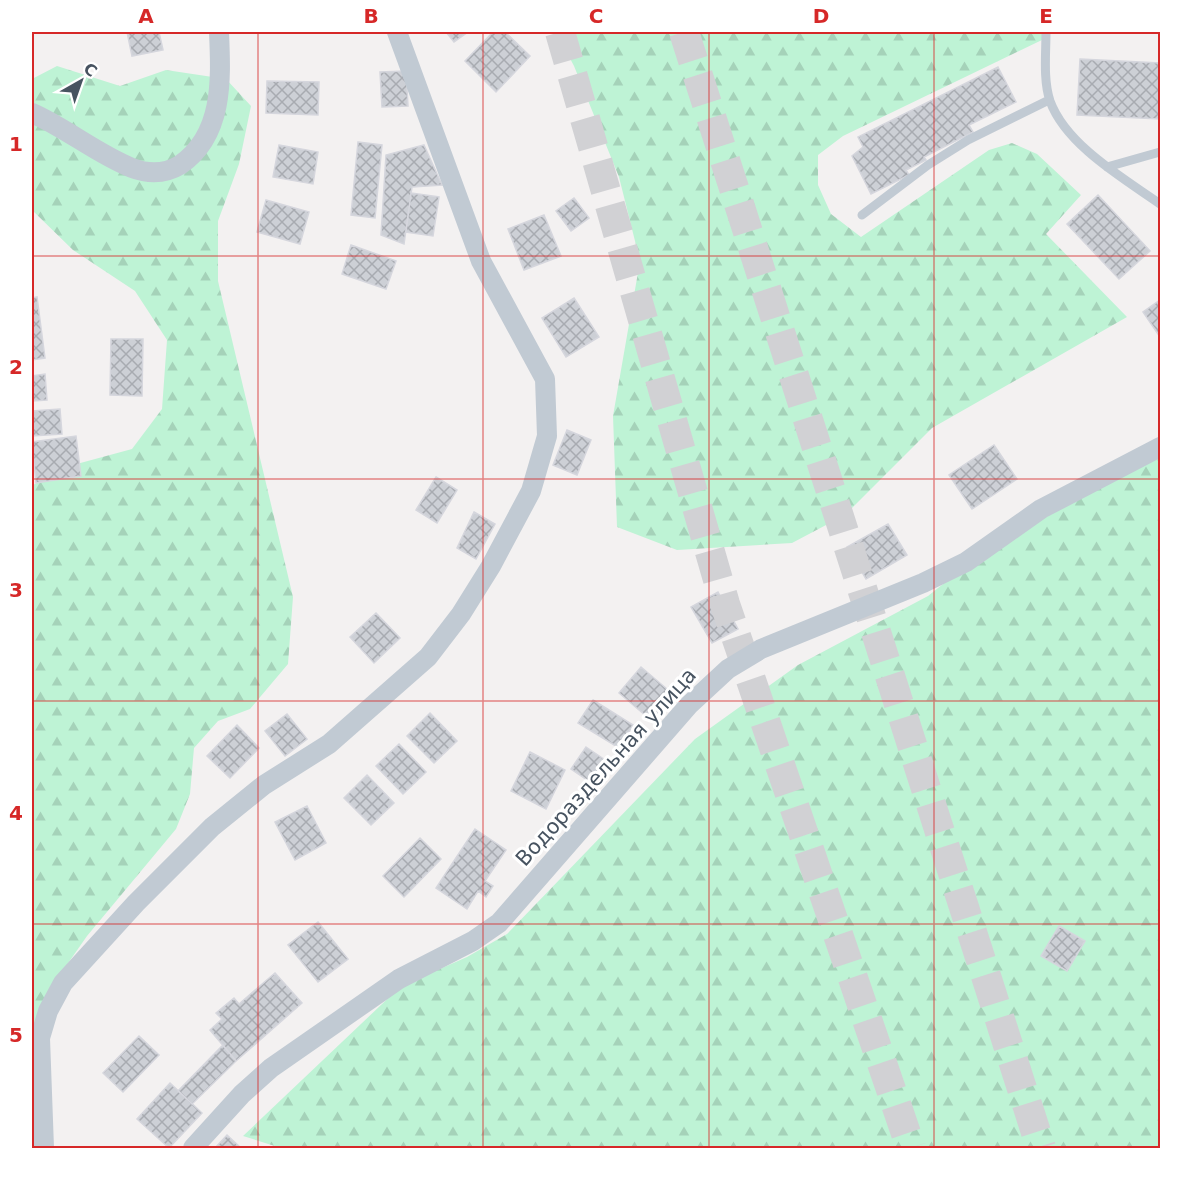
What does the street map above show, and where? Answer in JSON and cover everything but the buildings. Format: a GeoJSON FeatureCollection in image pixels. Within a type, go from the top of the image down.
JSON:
{"type":"FeatureCollection","features":[{"type":"Feature","properties":{"kind":"street"},"geometry":{"type":"LineString","coordinates":[[32,113],[132,168],[152,173],[172,170],[191,157],[207,138],[216,117],[219,32]]}},
{"type":"Feature","properties":{"kind":"street"},"geometry":{"type":"LineString","coordinates":[[44,1149],[40,1038],[48,1011],[63,983],[136,903],[212,827],[264,785],[329,744],[428,657],[461,614],[491,566],[531,491],[547,436],[545,379],[481,261],[397,32]]}},
{"type":"Feature","properties":{"kind":"street","name":"Водораздельная улица"},"geometry":{"type":"LineString","coordinates":[[193,1149],[242,1094],[272,1068],[399,979],[474,941],[498,923],[689,705],[728,669],[761,649],[923,583],[966,562],[1041,509],[1109,471],[1161,447]]}},
{"type":"Feature","properties":{"kind":"lane"},"geometry":{"type":"LineString","coordinates":[[1046,32],[1049,100],[1062,126],[1107,167],[1161,204]]}},
{"type":"Feature","properties":{"kind":"lane"},"geometry":{"type":"LineString","coordinates":[[862,215],[928,165],[968,140],[1049,100]]}},
{"type":"Feature","properties":{"kind":"lane"},"geometry":{"type":"LineString","coordinates":[[1107,167],[1161,152]]}},
{"type":"Feature","properties":{"kind":"green space"},"geometry":{"type":"Polygon","coordinates":[[[556,32],[1044,32],[1044,39],[843,136],[818,155],[818,185],[831,214],[861,237],[989,150],[1012,143],[1037,154],[1081,195],[1046,234],[1127,317],[932,428],[845,515],[792,543],[677,550],[617,527],[613,416],[640,261],[619,177],[574,66],[556,32]]]}},
{"type":"Feature","properties":{"kind":"green space"},"geometry":{"type":"Polygon","coordinates":[[[57,66],[120,86],[166,70],[226,79],[251,106],[239,164],[218,221],[218,281],[293,597],[288,664],[250,709],[218,721],[194,748],[190,794],[176,829],[87,936],[50,989],[32,1055],[32,488],[33,485],[73,465],[132,449],[162,409],[167,340],[135,291],[73,250],[32,210],[32,79],[57,66]]]}},
{"type":"Feature","properties":{"kind":"green space"},"geometry":{"type":"Polygon","coordinates":[[[1160,447],[1160,1148],[281,1148],[243,1136],[401,986],[467,957],[507,934],[695,739],[798,665],[928,596],[1026,518],[1160,447]]]}},
{"type":"Feature","properties":{"kind":"tunnel"},"geometry":{"type":"LineString","coordinates":[[560,32],[725,604],[911,1148]]}},
{"type":"Feature","properties":{"kind":"tunnel"},"geometry":{"type":"LineString","coordinates":[[684,32],[1041,1148]]}}]}
